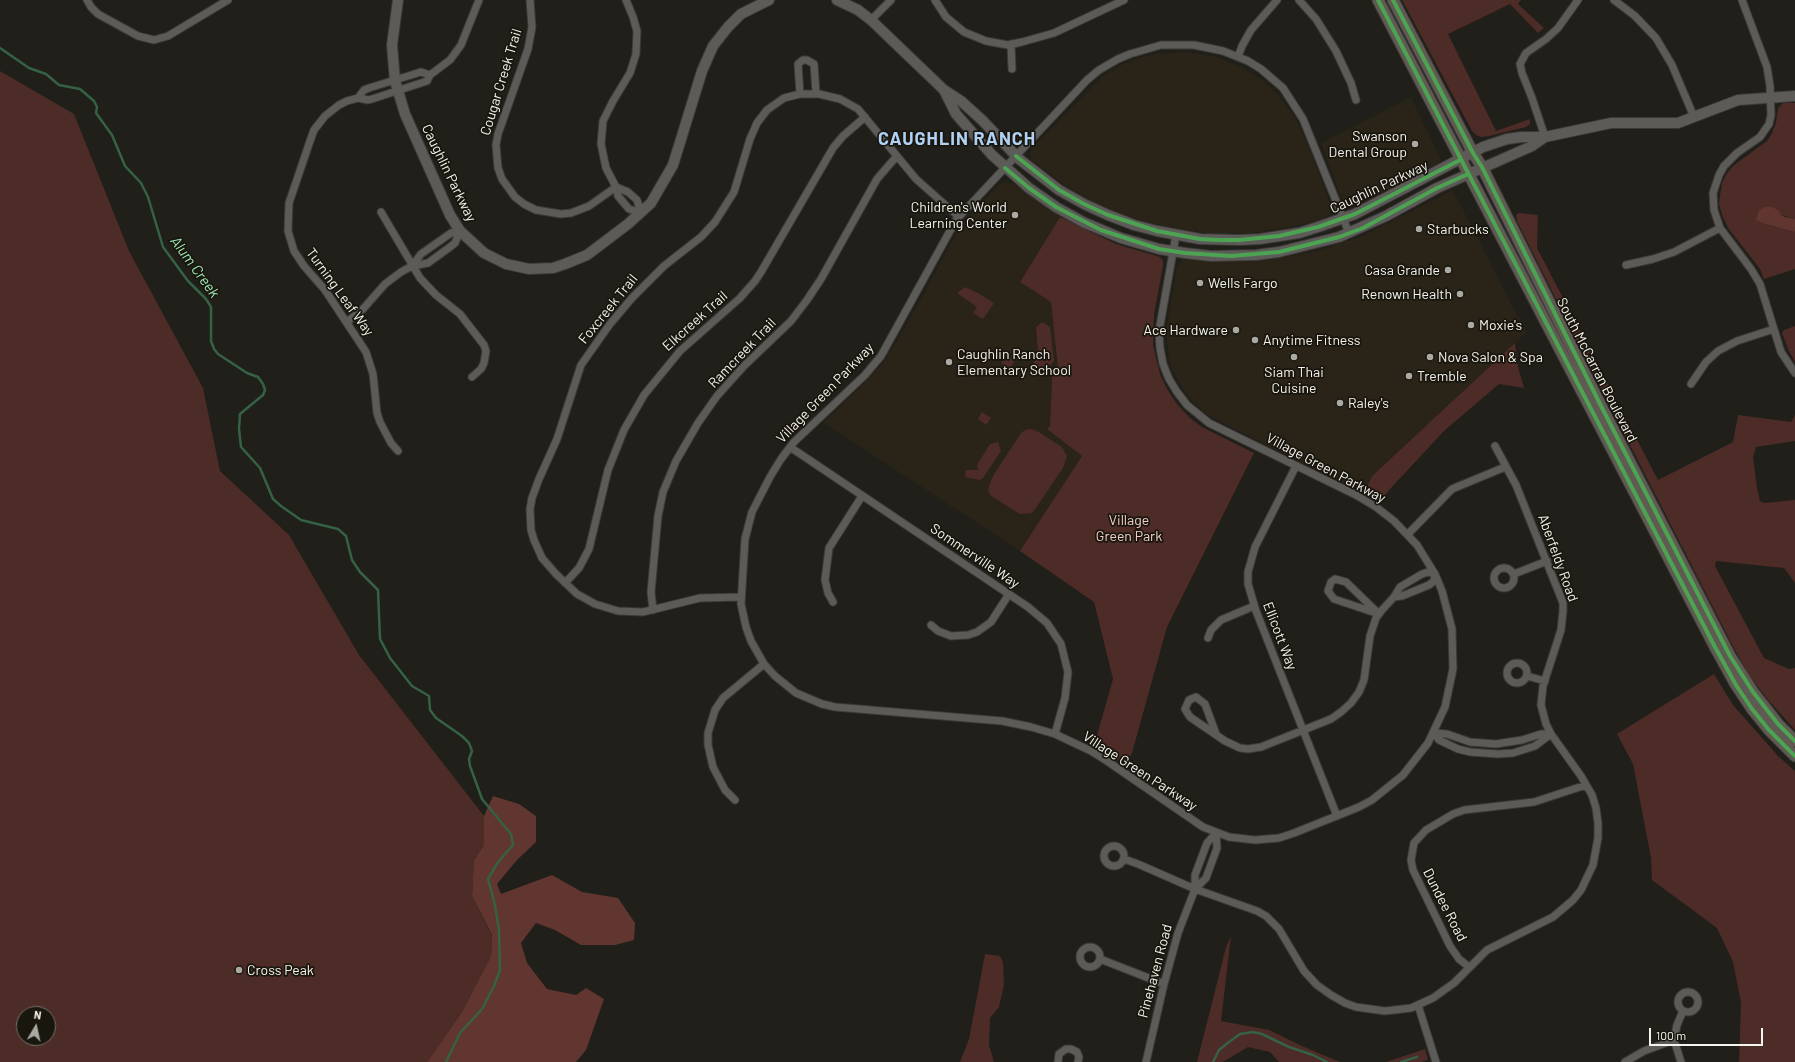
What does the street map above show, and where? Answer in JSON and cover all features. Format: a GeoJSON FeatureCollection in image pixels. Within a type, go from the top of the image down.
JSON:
{"type":"FeatureCollection","features":[{"type":"Feature","properties":{"kind":"main road","name":"South McCarran Boulevard"},"geometry":{"type":"LineString","coordinates":[[1378,0],[1729,674],[1752,709],[1769,730],[1795,756]]}},
{"type":"Feature","properties":{"kind":"main road","name":"South McCarran Boulevard"},"geometry":{"type":"LineString","coordinates":[[1393,0],[1473,153],[1482,167],[1601,406],[1730,656],[1753,692],[1778,724],[1795,741]]}},
{"type":"Feature","properties":{"kind":"street"},"geometry":{"type":"LineString","coordinates":[[87,0],[98,14],[138,36],[154,40],[168,36],[228,0]]}},
{"type":"Feature","properties":{"kind":"street","name":"Caughlin Parkway"},"geometry":{"type":"LineString","coordinates":[[398,0],[392,45],[395,80],[405,114],[445,204],[460,231],[477,248],[496,260],[517,267],[541,269],[565,264],[586,255],[641,213],[659,190],[673,165],[702,71],[713,46],[725,30],[741,14],[769,0]]}},
{"type":"Feature","properties":{"kind":"street","name":"Turning Leaf Way"},"geometry":{"type":"LineString","coordinates":[[398,451],[391,443],[380,422],[376,408],[373,374],[366,352],[325,290],[298,258],[288,231],[288,212],[291,196],[314,130],[325,116],[339,105],[358,98],[368,100],[398,92],[427,81],[430,75],[442,66],[458,49],[465,37],[479,0]]}},
{"type":"Feature","properties":{"kind":"street","name":"Cougar Creek Trail"},"geometry":{"type":"LineString","coordinates":[[530,0],[532,22],[528,49],[498,134],[496,145],[498,168],[502,179],[515,197],[524,204],[536,210],[560,214],[571,213],[589,206],[616,187]]}},
{"type":"Feature","properties":{"kind":"street"},"geometry":{"type":"LineString","coordinates":[[626,0],[637,31],[636,54],[630,73],[608,110],[601,132],[602,156],[610,178],[616,187],[618,196],[629,209],[641,213]]}},
{"type":"Feature","properties":{"kind":"street","name":"Caughlin Parkway"},"geometry":{"type":"LineString","coordinates":[[836,0],[858,10],[871,20],[944,90],[961,101],[982,120],[1016,156],[1042,178],[1084,204],[1108,215],[1134,225],[1176,235],[1219,240],[1260,239],[1299,233],[1343,218],[1369,207],[1496,141],[1522,137],[1545,137]]}},
{"type":"Feature","properties":{"kind":"street"},"geometry":{"type":"LineString","coordinates":[[871,20],[892,0]]}},
{"type":"Feature","properties":{"kind":"street"},"geometry":{"type":"LineString","coordinates":[[935,0],[946,17],[964,32],[997,44],[1011,44],[1054,33],[1124,0]]}},
{"type":"Feature","properties":{"kind":"street"},"geometry":{"type":"LineString","coordinates":[[1238,57],[1251,30],[1278,0]]}},
{"type":"Feature","properties":{"kind":"street"},"geometry":{"type":"LineString","coordinates":[[1299,0],[1316,20],[1336,51],[1351,84],[1356,100]]}},
{"type":"Feature","properties":{"kind":"street"},"geometry":{"type":"LineString","coordinates":[[1578,0],[1558,28],[1526,53],[1520,64],[1545,137],[1603,124],[1678,123],[1738,100],[1795,96]]}},
{"type":"Feature","properties":{"kind":"street"},"geometry":{"type":"LineString","coordinates":[[1614,0],[1635,16],[1656,38],[1672,65],[1694,117]]}},
{"type":"Feature","properties":{"kind":"street"},"geometry":{"type":"LineString","coordinates":[[1742,0],[1765,59],[1769,74],[1771,115],[1766,130],[1757,140],[1730,159],[1719,174],[1713,202],[1715,218],[1720,228],[1756,276],[1763,293],[1781,352],[1786,362],[1795,373]]}},
{"type":"Feature","properties":{"kind":"street"},"geometry":{"type":"LineString","coordinates":[[1011,44],[1012,69]]}},
{"type":"Feature","properties":{"kind":"street","name":"Village Green Parkway"},"geometry":{"type":"LineString","coordinates":[[1176,235],[1159,331],[1160,348],[1169,379],[1187,405],[1199,416],[1228,433],[1356,495],[1376,507],[1408,534],[1435,574],[1448,611],[1452,629],[1453,648],[1450,689],[1434,733],[1416,760],[1389,788],[1372,800],[1294,833],[1266,840],[1242,839],[1216,833],[1191,820],[1091,751],[1055,734],[1031,726],[1002,721],[836,707],[822,704],[796,693],[774,676],[764,664],[750,640],[742,612],[746,539],[752,512],[770,477],[790,447],[865,375],[881,356],[959,217],[1087,80],[1099,70],[1118,59],[1144,49],[1161,45],[1177,44],[1210,48],[1238,57],[1248,61],[1271,77],[1283,88],[1294,103],[1310,132],[1349,233]]}},
{"type":"Feature","properties":{"kind":"street"},"geometry":{"type":"LineString","coordinates":[[800,94],[798,64],[803,60],[807,60],[814,64],[816,93]]}},
{"type":"Feature","properties":{"kind":"street","name":"Turning Leaf Way"},"geometry":{"type":"LineString","coordinates":[[358,98],[364,90],[395,80],[421,72],[430,75]]}},
{"type":"Feature","properties":{"kind":"street","name":"Caughlin Parkway"},"geometry":{"type":"LineString","coordinates":[[944,90],[956,114],[979,141],[1005,168],[1040,196],[1083,222],[1121,238],[1172,251],[1218,256],[1256,255],[1298,249],[1349,233],[1386,216],[1437,188],[1532,146],[1545,137]]}},
{"type":"Feature","properties":{"kind":"street","name":"Foxcreek Trail"},"geometry":{"type":"LineString","coordinates":[[742,597],[700,598],[653,610],[632,612],[605,608],[586,600],[565,583],[548,566],[538,550],[531,530],[530,509],[535,489],[557,439],[581,365],[610,324],[632,298],[664,266],[700,237],[715,222],[734,192],[750,138],[762,116],[775,103],[784,98],[800,94],[816,93],[840,99],[858,109],[896,157],[921,184],[959,217]]}},
{"type":"Feature","properties":{"kind":"street","name":"Elkcreek Trail"},"geometry":{"type":"LineString","coordinates":[[565,583],[579,568],[589,549],[608,470],[624,430],[644,395],[680,351],[740,298],[755,281],[833,148],[843,136],[865,117]]}},
{"type":"Feature","properties":{"kind":"street","name":"Ramcreek Trail"},"geometry":{"type":"LineString","coordinates":[[653,610],[651,592],[658,516],[663,492],[676,461],[698,423],[717,396],[732,378],[791,321],[807,300],[821,279],[877,179],[896,157]]}},
{"type":"Feature","properties":{"kind":"street"},"geometry":{"type":"LineString","coordinates":[[616,187],[628,192],[637,200],[641,213]]}},
{"type":"Feature","properties":{"kind":"street"},"geometry":{"type":"LineString","coordinates":[[381,212],[420,278],[436,295],[466,320],[484,345],[486,351],[484,363],[477,374],[472,377]]}},
{"type":"Feature","properties":{"kind":"street"},"geometry":{"type":"LineString","coordinates":[[1626,265],[1674,252],[1720,228]]}},
{"type":"Feature","properties":{"kind":"street"},"geometry":{"type":"LineString","coordinates":[[347,322],[363,309],[393,278],[412,266],[421,254],[451,233],[460,231]]}},
{"type":"Feature","properties":{"kind":"street"},"geometry":{"type":"LineString","coordinates":[[412,266],[424,264],[440,255],[455,243],[460,231]]}},
{"type":"Feature","properties":{"kind":"street"},"geometry":{"type":"LineString","coordinates":[[1691,384],[1706,362],[1718,351],[1737,341],[1774,329]]}},
{"type":"Feature","properties":{"kind":"street","name":"Aberfeldy Road"},"geometry":{"type":"LineString","coordinates":[[1124,859],[1144,866],[1195,889],[1242,905],[1266,916],[1279,929],[1304,971],[1317,985],[1331,995],[1356,1007],[1385,1011],[1411,1008],[1418,1005],[1442,991],[1479,957],[1498,944],[1553,917],[1564,909],[1581,890],[1593,865],[1598,838],[1596,808],[1586,785],[1551,734],[1546,724],[1542,705],[1545,681],[1561,630],[1563,611],[1560,595],[1516,485],[1495,446]]}},
{"type":"Feature","properties":{"kind":"street","name":"Sommerville Way"},"geometry":{"type":"LineString","coordinates":[[790,447],[1009,594],[1039,615],[1047,623],[1061,644],[1066,657],[1068,672],[1068,685],[1055,734]]}},
{"type":"Feature","properties":{"kind":"street","name":"Ellicott Way"},"geometry":{"type":"LineString","coordinates":[[1296,466],[1255,548],[1251,559],[1248,584],[1254,606],[1337,816]]}},
{"type":"Feature","properties":{"kind":"street"},"geometry":{"type":"LineString","coordinates":[[1408,534],[1452,490],[1505,467]]}},
{"type":"Feature","properties":{"kind":"street"},"geometry":{"type":"LineString","coordinates":[[832,602],[825,586],[826,562],[829,548],[862,496]]}},
{"type":"Feature","properties":{"kind":"street"},"geometry":{"type":"LineString","coordinates":[[1514,574],[1547,562]]}},
{"type":"Feature","properties":{"kind":"street"},"geometry":{"type":"LineString","coordinates":[[1216,734],[1205,704],[1196,697],[1189,700],[1186,708],[1190,718],[1216,734],[1240,748],[1254,750],[1331,719],[1342,712],[1359,692],[1364,680],[1367,667],[1370,636],[1379,614],[1394,597],[1400,587],[1422,574],[1428,572],[1435,574],[1434,581],[1429,585],[1402,596],[1394,597]]}},
{"type":"Feature","properties":{"kind":"street"},"geometry":{"type":"LineString","coordinates":[[1335,579],[1346,582],[1379,614],[1334,599],[1328,592],[1331,582],[1335,579]]}},
{"type":"Feature","properties":{"kind":"street"},"geometry":{"type":"LineString","coordinates":[[931,625],[938,631],[951,636],[968,635],[977,632],[991,622],[1009,594]]}},
{"type":"Feature","properties":{"kind":"street"},"geometry":{"type":"LineString","coordinates":[[1208,638],[1212,630],[1221,620],[1254,606]]}},
{"type":"Feature","properties":{"kind":"street"},"geometry":{"type":"LineString","coordinates":[[735,800],[725,790],[715,772],[709,756],[708,733],[715,710],[723,698],[764,664]]}},
{"type":"Feature","properties":{"kind":"street"},"geometry":{"type":"LineString","coordinates":[[1527,676],[1545,681]]}},
{"type":"Feature","properties":{"kind":"street"},"geometry":{"type":"LineString","coordinates":[[1434,733],[1447,734],[1470,742],[1496,744],[1522,740],[1541,734],[1551,734]]}},
{"type":"Feature","properties":{"kind":"street"},"geometry":{"type":"LineString","coordinates":[[1434,733],[1439,740],[1445,744],[1458,749],[1470,752],[1498,754],[1513,753],[1529,748],[1544,740],[1551,734]]}},
{"type":"Feature","properties":{"kind":"street","name":"Dundee Road"},"geometry":{"type":"LineString","coordinates":[[1469,967],[1459,959],[1450,946],[1413,870],[1411,860],[1414,843],[1419,835],[1453,814],[1464,810],[1534,802],[1586,785]]}},
{"type":"Feature","properties":{"kind":"street","name":"Pinehaven Road"},"geometry":{"type":"LineString","coordinates":[[1195,889],[1195,875],[1207,843],[1216,833]]}},
{"type":"Feature","properties":{"kind":"street","name":"Pinehaven Road"},"geometry":{"type":"LineString","coordinates":[[1146,1062],[1164,984],[1180,925],[1195,889],[1206,878],[1217,848],[1216,833]]}},
{"type":"Feature","properties":{"kind":"street"},"geometry":{"type":"LineString","coordinates":[[1100,959],[1164,984]]}},
{"type":"Feature","properties":{"kind":"street"},"geometry":{"type":"LineString","coordinates":[[1418,1005],[1436,1062]]}},
{"type":"Feature","properties":{"kind":"street"},"geometry":{"type":"LineString","coordinates":[[1681,1062],[1674,1040],[1677,1025],[1683,1011]]}},
{"type":"Feature","properties":{"kind":"street"},"geometry":{"type":"LineString","coordinates":[[1625,1062],[1644,1051],[1674,1040]]}},
{"type":"Feature","properties":{"kind":"street"},"geometry":{"type":"LineString","coordinates":[[1058,1062],[1059,1054],[1066,1049],[1071,1049],[1077,1052],[1080,1061]]}},
{"type":"Feature","properties":{"kind":"shaded area"},"geometry":{"type":"Polygon","coordinates":[[[1185,52],[1214,56],[1244,68],[1270,86],[1280,97],[1297,120],[1311,153],[1332,209],[1329,215],[1319,220],[1296,226],[1252,233],[1207,233],[1167,227],[1123,215],[1092,201],[1064,185],[1031,160],[1030,152],[1032,148],[1104,75],[1125,63],[1138,58],[1156,54],[1185,52]]]}},
{"type":"Feature","properties":{"kind":"shaded area"},"geometry":{"type":"Polygon","coordinates":[[[1411,97],[1442,162],[1355,207],[1351,208],[1347,206],[1343,202],[1321,143],[1411,97]]]}},
{"type":"Feature","properties":{"kind":"shaded area"},"geometry":{"type":"Polygon","coordinates":[[[1006,181],[1014,184],[1060,217],[1020,282],[1051,302],[1058,369],[1052,377],[1050,426],[1047,429],[1082,456],[1020,551],[824,423],[882,365],[906,326],[958,230],[977,207],[1001,183],[1006,181]]]}},
{"type":"Feature","properties":{"kind":"shaded area"},"geometry":{"type":"Polygon","coordinates":[[[1453,190],[1526,333],[1372,476],[1364,494],[1213,418],[1202,411],[1186,394],[1173,371],[1169,360],[1166,331],[1177,268],[1182,259],[1240,262],[1261,261],[1313,252],[1362,236],[1453,190]]]}},
{"type":"Feature","properties":{"kind":"shaded area"},"geometry":{"type":"Polygon","coordinates":[[[1765,207],[1772,207],[1778,210],[1781,215],[1795,219],[1795,232],[1756,220],[1759,210],[1765,207]]]}},
{"type":"Feature","properties":{"kind":"shaded area"},"geometry":{"type":"Polygon","coordinates":[[[493,796],[519,804],[536,816],[536,842],[517,860],[497,884],[501,894],[552,875],[582,892],[618,898],[635,923],[634,940],[615,945],[581,945],[555,930],[536,923],[521,943],[527,963],[547,989],[576,995],[586,988],[604,999],[586,1050],[576,1062],[427,1062],[462,1012],[491,956],[492,935],[472,896],[474,860],[484,845],[484,816],[493,796]]]}},
{"type":"Feature","properties":{"kind":"green space"},"geometry":{"type":"Polygon","coordinates":[[[1402,0],[1521,0],[1518,4],[1544,28],[1538,33],[1510,4],[1448,34],[1496,131],[1530,119],[1530,124],[1526,127],[1489,136],[1481,137],[1476,135],[1472,131],[1402,0]]]}},
{"type":"Feature","properties":{"kind":"green space"},"geometry":{"type":"Polygon","coordinates":[[[0,71],[74,114],[129,251],[203,388],[220,471],[289,535],[359,655],[484,816],[484,845],[474,860],[472,896],[492,936],[491,956],[462,1012],[427,1062],[0,1062],[0,71]]]}},
{"type":"Feature","properties":{"kind":"green space"},"geometry":{"type":"Polygon","coordinates":[[[1783,103],[1795,103],[1795,219],[1781,215],[1765,224],[1795,232],[1795,269],[1764,279],[1760,269],[1728,228],[1719,204],[1722,183],[1727,173],[1734,165],[1767,141],[1776,123],[1778,108],[1783,103]]]}},
{"type":"Feature","properties":{"kind":"green space"},"geometry":{"type":"Polygon","coordinates":[[[1519,213],[1538,215],[1537,248],[1658,480],[1733,442],[1738,415],[1791,422],[1795,415],[1795,441],[1756,447],[1753,457],[1760,501],[1764,503],[1795,500],[1795,583],[1784,568],[1716,561],[1715,566],[1764,658],[1789,669],[1795,668],[1795,730],[1751,678],[1736,652],[1517,221],[1516,215],[1519,213]]]}},
{"type":"Feature","properties":{"kind":"green space","name":"Village Green Park"},"geometry":{"type":"Polygon","coordinates":[[[1060,217],[1116,244],[1160,257],[1163,261],[1163,266],[1154,315],[1153,345],[1160,374],[1167,389],[1177,404],[1190,418],[1202,427],[1254,453],[1167,627],[1132,753],[1125,765],[1094,746],[1113,679],[1094,602],[1020,551],[1082,456],[1047,429],[1050,426],[1052,377],[1058,369],[1051,302],[1020,282],[1060,217]]]}},
{"type":"Feature","properties":{"kind":"green space"},"geometry":{"type":"Polygon","coordinates":[[[965,287],[994,303],[983,319],[973,313],[977,307],[957,293],[965,287]]]}},
{"type":"Feature","properties":{"kind":"green space"},"geometry":{"type":"Polygon","coordinates":[[[1042,322],[1050,327],[1054,361],[1048,368],[1036,367],[1034,364],[1034,361],[1038,357],[1041,357],[1041,353],[1038,352],[1036,327],[1042,322]]]}},
{"type":"Feature","properties":{"kind":"green space"},"geometry":{"type":"Polygon","coordinates":[[[1795,326],[1795,362],[1782,333],[1784,330],[1795,326]]]}},
{"type":"Feature","properties":{"kind":"green space"},"geometry":{"type":"Polygon","coordinates":[[[1515,343],[1518,367],[1524,388],[1499,384],[1444,431],[1382,499],[1366,490],[1372,476],[1515,343]]]}},
{"type":"Feature","properties":{"kind":"green space"},"geometry":{"type":"Polygon","coordinates":[[[1006,355],[1015,360],[1010,369],[1001,363],[1006,355]]]}},
{"type":"Feature","properties":{"kind":"green space"},"geometry":{"type":"Polygon","coordinates":[[[982,412],[991,418],[986,425],[978,419],[982,412]]]}},
{"type":"Feature","properties":{"kind":"green space"},"geometry":{"type":"Polygon","coordinates":[[[1030,429],[1037,431],[1062,447],[1067,456],[1063,468],[1032,513],[1020,514],[991,496],[988,491],[993,476],[1021,433],[1030,429]]]}},
{"type":"Feature","properties":{"kind":"green space"},"geometry":{"type":"Polygon","coordinates":[[[998,442],[1001,451],[983,478],[980,480],[965,477],[966,470],[978,470],[977,465],[990,444],[998,442]]]}},
{"type":"Feature","properties":{"kind":"green space"},"geometry":{"type":"Polygon","coordinates":[[[1714,674],[1733,705],[1778,756],[1795,771],[1795,1062],[1739,1062],[1741,1003],[1733,962],[1717,928],[1652,880],[1651,858],[1633,764],[1617,734],[1714,674]]]}},
{"type":"Feature","properties":{"kind":"green space"},"geometry":{"type":"Polygon","coordinates":[[[1231,936],[1221,1021],[1269,1030],[1340,1062],[1279,1062],[1270,1052],[1248,1047],[1223,1062],[1197,1062],[1226,947],[1231,936]]]}},
{"type":"Feature","properties":{"kind":"green space"},"geometry":{"type":"Polygon","coordinates":[[[985,954],[1000,956],[1003,962],[1004,985],[999,1007],[990,1018],[989,1045],[994,1062],[960,1062],[969,1039],[985,954]]]}},
{"type":"Feature","properties":{"kind":"green space"},"geometry":{"type":"Polygon","coordinates":[[[1425,1049],[1428,1060],[1422,1062],[1386,1062],[1425,1049]]]}},
{"type":"Feature","properties":{"kind":"waterway","name":"Alum Creek"},"geometry":{"type":"LineString","coordinates":[[0,48],[29,68],[46,74],[59,85],[80,89],[94,101],[97,107],[96,113],[112,135],[125,166],[141,183],[148,197],[163,247],[188,281],[206,299],[211,307],[211,341],[214,349],[218,354],[247,373],[258,377],[263,384],[265,390],[263,395],[240,414],[239,429],[241,447],[260,468],[273,499],[281,506],[301,520],[338,529],[346,536],[352,560],[360,572],[378,590],[380,639],[390,658],[412,686],[429,696],[430,710],[436,718],[462,736],[469,743],[472,751],[469,759],[470,766],[482,799],[511,834],[513,845],[498,862],[488,879],[495,905],[499,930],[500,970],[494,986],[482,1009],[460,1033],[446,1062]]}},
{"type":"Feature","properties":{"kind":"waterway"},"geometry":{"type":"LineString","coordinates":[[1213,1062],[1219,1050],[1229,1042],[1240,1034],[1253,1032],[1262,1034],[1289,1047],[1313,1055],[1327,1062]]}},
{"type":"Feature","properties":{"kind":"waterway"},"geometry":{"type":"LineString","coordinates":[[1401,1062],[1417,1057]]}},
{"type":"Feature","properties":{"kind":"cycle path"},"geometry":{"type":"LineString","coordinates":[[1378,0],[1715,647],[1736,685],[1752,709],[1769,730],[1795,756]]}},
{"type":"Feature","properties":{"kind":"cycle path"},"geometry":{"type":"LineString","coordinates":[[1393,0],[1473,153],[1482,167],[1601,406],[1730,656],[1753,692],[1778,724],[1795,741]]}},
{"type":"Feature","properties":{"kind":"cycle path"},"geometry":{"type":"LineString","coordinates":[[1016,156],[1059,190],[1108,215],[1157,231],[1200,239],[1219,240],[1239,240],[1279,236],[1318,227],[1355,214],[1460,160]]}},
{"type":"Feature","properties":{"kind":"cycle path"},"geometry":{"type":"LineString","coordinates":[[1005,168],[1029,188],[1056,207],[1101,230],[1159,249],[1185,253],[1231,256],[1279,252],[1339,237],[1363,228],[1437,188],[1468,174]]}},
{"type":"Feature","properties":{"kind":"place","name":"Swanson Dental Group"},"geometry":{"type":"Point","coordinates":[1415,144]}},
{"type":"Feature","properties":{"kind":"place","name":"Children's World Learning Center"},"geometry":{"type":"Point","coordinates":[1015,215]}},
{"type":"Feature","properties":{"kind":"place","name":"Starbucks"},"geometry":{"type":"Point","coordinates":[1419,229]}},
{"type":"Feature","properties":{"kind":"place","name":"Casa Grande"},"geometry":{"type":"Point","coordinates":[1448,270]}},
{"type":"Feature","properties":{"kind":"place","name":"Wells Fargo"},"geometry":{"type":"Point","coordinates":[1200,283]}},
{"type":"Feature","properties":{"kind":"place","name":"Renown Health"},"geometry":{"type":"Point","coordinates":[1460,294]}},
{"type":"Feature","properties":{"kind":"place","name":"Moxie's"},"geometry":{"type":"Point","coordinates":[1471,325]}},
{"type":"Feature","properties":{"kind":"place","name":"Ace Hardware"},"geometry":{"type":"Point","coordinates":[1236,330]}},
{"type":"Feature","properties":{"kind":"place","name":"Anytime Fitness"},"geometry":{"type":"Point","coordinates":[1255,340]}},
{"type":"Feature","properties":{"kind":"place","name":"Siam Thai Cuisine"},"geometry":{"type":"Point","coordinates":[1294,357]}},
{"type":"Feature","properties":{"kind":"place","name":"Nova Salon & Spa"},"geometry":{"type":"Point","coordinates":[1430,357]}},
{"type":"Feature","properties":{"kind":"place","name":"Caughlin Ranch Elementary School"},"geometry":{"type":"Point","coordinates":[949,362]}},
{"type":"Feature","properties":{"kind":"place","name":"Tremble"},"geometry":{"type":"Point","coordinates":[1409,376]}},
{"type":"Feature","properties":{"kind":"place","name":"Raley's"},"geometry":{"type":"Point","coordinates":[1340,403]}},
{"type":"Feature","properties":{"kind":"place","name":"Cross Peak"},"geometry":{"type":"Point","coordinates":[239,970]}},
{"type":"Feature","properties":{"kind":"district","name":"CAUGHLIN RANCH"},"geometry":{"type":"Point","coordinates":[957,139]}}]}
